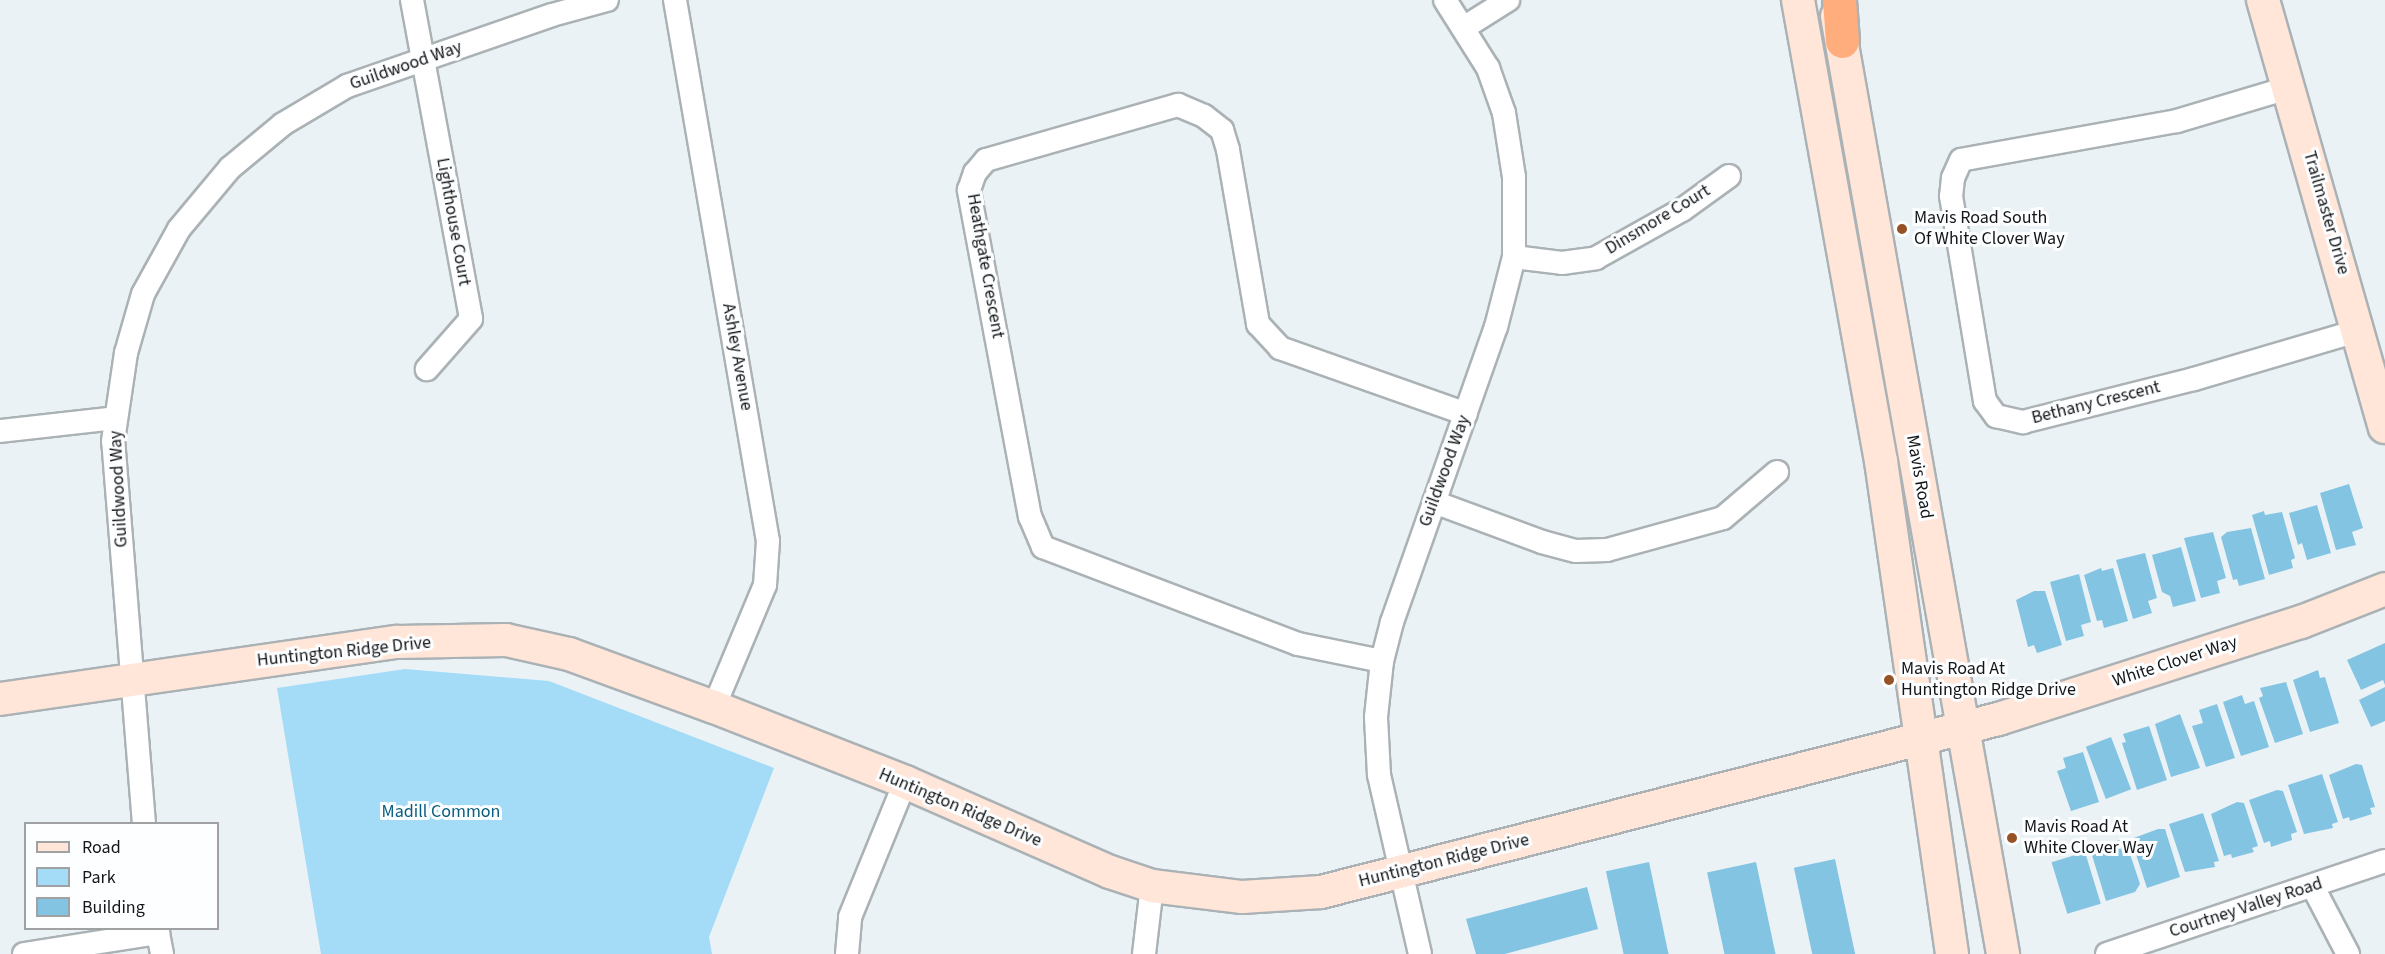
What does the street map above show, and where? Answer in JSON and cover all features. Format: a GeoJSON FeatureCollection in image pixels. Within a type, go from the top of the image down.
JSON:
{"type":"FeatureCollection","features":[{"type":"Feature","properties":{"kind":"highway"},"geometry":{"type":"LineString","coordinates":[[1839,0],[1842,41]]}},
{"type":"Feature","properties":{"kind":"street"},"geometry":{"type":"LineString","coordinates":[[412,0],[423,60]]}},
{"type":"Feature","properties":{"kind":"street","name":"Guildwood Way"},"geometry":{"type":"LineString","coordinates":[[144,822],[113,441],[126,353],[143,294],[179,229],[230,168],[283,124],[347,86],[607,0]]}},
{"type":"Feature","properties":{"kind":"street","name":"Ashley Avenue"},"geometry":{"type":"LineString","coordinates":[[675,0],[768,541],[765,585],[714,707]]}},
{"type":"Feature","properties":{"kind":"street","name":"Guildwood Way"},"geometry":{"type":"LineString","coordinates":[[1420,954],[1379,775],[1376,717],[1382,661],[1434,502],[1496,327],[1514,257],[1514,177],[1504,113],[1488,68],[1465,27],[1445,0]]}},
{"type":"Feature","properties":{"kind":"street"},"geometry":{"type":"LineString","coordinates":[[1465,27],[1508,0]]}},
{"type":"Feature","properties":{"kind":"street","name":"Mavis Road"},"geometry":{"type":"LineString","coordinates":[[1798,0],[1881,460],[1919,740],[1952,954]]}},
{"type":"Feature","properties":{"kind":"street","name":"Mavis Road"},"geometry":{"type":"LineString","coordinates":[[1834,0],[2003,954]]}},
{"type":"Feature","properties":{"kind":"street","name":"Trailmaster Drive"},"geometry":{"type":"LineString","coordinates":[[2263,0],[2291,87],[2385,427]]}},
{"type":"Feature","properties":{"kind":"street","name":"Lighthouse Court"},"geometry":{"type":"LineString","coordinates":[[423,60],[471,319],[427,369]]}},
{"type":"Feature","properties":{"kind":"street","name":"Bethany Crescent"},"geometry":{"type":"LineString","coordinates":[[2291,87],[2177,121],[1961,160],[1953,178],[1951,196],[1986,401],[1996,416],[2024,422],[2194,379],[2360,330]]}},
{"type":"Feature","properties":{"kind":"street","name":"Heathgate Crescent"},"geometry":{"type":"LineString","coordinates":[[1382,661],[1298,644],[1043,547],[1030,517],[969,190],[975,173],[986,160],[1178,105],[1204,116],[1222,130],[1228,150],[1258,324],[1280,348],[1466,414]]}},
{"type":"Feature","properties":{"kind":"street","name":"Dinsmore Court"},"geometry":{"type":"LineString","coordinates":[[1514,257],[1562,263],[1596,258],[1682,210],[1729,176]]}},
{"type":"Feature","properties":{"kind":"street"},"geometry":{"type":"LineString","coordinates":[[0,431],[115,418]]}},
{"type":"Feature","properties":{"kind":"street"},"geometry":{"type":"LineString","coordinates":[[1434,502],[1542,542],[1576,551],[1606,550],[1723,518],[1777,472]]}},
{"type":"Feature","properties":{"kind":"street","name":"White Clover Way"},"geometry":{"type":"LineString","coordinates":[[1919,740],[1963,729],[2214,650],[2385,589]]}},
{"type":"Feature","properties":{"kind":"street","name":"Huntington Ridge Drive"},"geometry":{"type":"LineString","coordinates":[[0,699],[133,682],[398,642],[506,640],[569,654],[714,707],[905,782],[1110,872],[1152,886],[1242,897],[1321,892],[1919,740]]}},
{"type":"Feature","properties":{"kind":"street"},"geometry":{"type":"LineString","coordinates":[[847,954],[850,917],[905,782]]}},
{"type":"Feature","properties":{"kind":"street","name":"Courtney Valley Road"},"geometry":{"type":"LineString","coordinates":[[2107,954],[2313,887],[2385,861]]}},
{"type":"Feature","properties":{"kind":"street"},"geometry":{"type":"LineString","coordinates":[[1144,954],[1152,886]]}},
{"type":"Feature","properties":{"kind":"street"},"geometry":{"type":"LineString","coordinates":[[2313,887],[2348,954]]}},
{"type":"Feature","properties":{"kind":"street"},"geometry":{"type":"LineString","coordinates":[[24,954],[159,939]]}},
{"type":"Feature","properties":{"kind":"green space","name":"Madill Common"},"geometry":{"type":"Polygon","coordinates":[[[405,669],[549,681],[774,768],[709,937],[712,954],[321,954],[277,688],[405,669]]]}},
{"type":"Feature","properties":{"kind":"building"},"geometry":{"type":"Polygon","coordinates":[[[2349,484],[2363,528],[2352,532],[2356,545],[2336,550],[2320,493],[2349,484]]]}},
{"type":"Feature","properties":{"kind":"building"},"geometry":{"type":"Polygon","coordinates":[[[2317,505],[2331,553],[2307,560],[2302,543],[2298,545],[2289,513],[2317,505]]]}},
{"type":"Feature","properties":{"kind":"building"},"geometry":{"type":"Polygon","coordinates":[[[2264,511],[2265,515],[2282,512],[2295,558],[2291,560],[2293,568],[2269,575],[2252,515],[2264,511]]]}},
{"type":"Feature","properties":{"kind":"building"},"geometry":{"type":"Polygon","coordinates":[[[2251,528],[2265,579],[2239,586],[2237,579],[2233,580],[2221,537],[2227,532],[2251,528]]]}},
{"type":"Feature","properties":{"kind":"building"},"geometry":{"type":"Polygon","coordinates":[[[2213,532],[2226,578],[2217,581],[2220,593],[2201,598],[2184,538],[2213,532]]]}},
{"type":"Feature","properties":{"kind":"building"},"geometry":{"type":"Polygon","coordinates":[[[2181,547],[2196,601],[2173,607],[2170,596],[2162,592],[2152,555],[2181,547]]]}},
{"type":"Feature","properties":{"kind":"building"},"geometry":{"type":"Polygon","coordinates":[[[2145,553],[2157,598],[2148,601],[2152,613],[2133,619],[2116,560],[2145,553]]]}},
{"type":"Feature","properties":{"kind":"building"},"geometry":{"type":"Polygon","coordinates":[[[2101,568],[2102,571],[2113,568],[2128,621],[2104,628],[2102,620],[2097,621],[2084,575],[2101,568]]]}},
{"type":"Feature","properties":{"kind":"building"},"geometry":{"type":"Polygon","coordinates":[[[2079,574],[2091,622],[2081,625],[2084,636],[2066,641],[2050,582],[2079,574]]]}},
{"type":"Feature","properties":{"kind":"building"},"geometry":{"type":"Polygon","coordinates":[[[2034,591],[2045,591],[2062,645],[2037,653],[2034,645],[2028,647],[2016,600],[2034,591]]]}},
{"type":"Feature","properties":{"kind":"building"},"geometry":{"type":"Polygon","coordinates":[[[2385,643],[2385,685],[2383,680],[2361,690],[2347,660],[2385,643]]]}},
{"type":"Feature","properties":{"kind":"building"},"geometry":{"type":"Polygon","coordinates":[[[2318,670],[2320,678],[2325,677],[2339,723],[2310,732],[2293,680],[2318,670]]]}},
{"type":"Feature","properties":{"kind":"building"},"geometry":{"type":"Polygon","coordinates":[[[2286,682],[2303,734],[2275,743],[2259,698],[2263,696],[2260,688],[2286,682]]]}},
{"type":"Feature","properties":{"kind":"building"},"geometry":{"type":"Polygon","coordinates":[[[2385,687],[2385,721],[2371,727],[2359,700],[2385,687]]]}},
{"type":"Feature","properties":{"kind":"building"},"geometry":{"type":"Polygon","coordinates":[[[2242,695],[2245,704],[2254,701],[2269,747],[2241,756],[2223,702],[2242,695]]]}},
{"type":"Feature","properties":{"kind":"building"},"geometry":{"type":"Polygon","coordinates":[[[2217,704],[2235,758],[2206,767],[2192,726],[2203,723],[2199,710],[2217,704]]]}},
{"type":"Feature","properties":{"kind":"building"},"geometry":{"type":"Polygon","coordinates":[[[2180,714],[2200,768],[2171,777],[2155,724],[2180,714]]]}},
{"type":"Feature","properties":{"kind":"building"},"geometry":{"type":"Polygon","coordinates":[[[2149,726],[2167,780],[2137,790],[2122,743],[2126,742],[2123,734],[2149,726]]]}},
{"type":"Feature","properties":{"kind":"building"},"geometry":{"type":"Polygon","coordinates":[[[2111,737],[2131,789],[2106,799],[2086,747],[2111,737]]]}},
{"type":"Feature","properties":{"kind":"building"},"geometry":{"type":"Polygon","coordinates":[[[2083,752],[2099,802],[2071,811],[2057,771],[2066,768],[2063,758],[2083,752]]]}},
{"type":"Feature","properties":{"kind":"building"},"geometry":{"type":"Polygon","coordinates":[[[2356,764],[2362,765],[2375,807],[2370,808],[2372,814],[2350,821],[2349,817],[2343,819],[2329,775],[2356,764]]]}},
{"type":"Feature","properties":{"kind":"building"},"geometry":{"type":"Polygon","coordinates":[[[2322,774],[2338,822],[2332,824],[2333,828],[2304,834],[2288,785],[2322,774]]]}},
{"type":"Feature","properties":{"kind":"building"},"geometry":{"type":"Polygon","coordinates":[[[2277,790],[2283,791],[2297,832],[2291,834],[2292,840],[2271,847],[2270,841],[2264,843],[2249,800],[2277,790]]]}},
{"type":"Feature","properties":{"kind":"building"},"geometry":{"type":"Polygon","coordinates":[[[2237,802],[2244,803],[2258,846],[2252,848],[2254,852],[2232,858],[2231,854],[2224,856],[2211,814],[2237,802]]]}},
{"type":"Feature","properties":{"kind":"building"},"geometry":{"type":"Polygon","coordinates":[[[2203,813],[2219,861],[2214,862],[2215,867],[2185,872],[2169,824],[2203,813]]]}},
{"type":"Feature","properties":{"kind":"building"},"geometry":{"type":"Polygon","coordinates":[[[2158,829],[2165,829],[2180,877],[2147,888],[2131,839],[2158,829]]]}},
{"type":"Feature","properties":{"kind":"building"},"geometry":{"type":"Polygon","coordinates":[[[2119,840],[2126,842],[2140,884],[2135,892],[2106,901],[2091,852],[2119,840]]]}},
{"type":"Feature","properties":{"kind":"building"},"geometry":{"type":"Polygon","coordinates":[[[2085,852],[2101,904],[2067,914],[2052,862],[2085,852]]]}},
{"type":"Feature","properties":{"kind":"building"},"geometry":{"type":"Polygon","coordinates":[[[1835,859],[1855,954],[1812,954],[1794,868],[1835,859]]]}},
{"type":"Feature","properties":{"kind":"building"},"geometry":{"type":"Polygon","coordinates":[[[1649,862],[1669,954],[1624,954],[1606,871],[1649,862]]]}},
{"type":"Feature","properties":{"kind":"building"},"geometry":{"type":"Polygon","coordinates":[[[1756,862],[1776,954],[1724,954],[1707,872],[1756,862]]]}},
{"type":"Feature","properties":{"kind":"building"},"geometry":{"type":"Polygon","coordinates":[[[1587,887],[1598,929],[1505,954],[1476,954],[1466,919],[1587,887]]]}},
{"type":"Feature","properties":{"kind":"place","name":"Mavis Road South Of White Clover Way"},"geometry":{"type":"Point","coordinates":[1902,229]}},
{"type":"Feature","properties":{"kind":"place","name":"Mavis Road At Huntington Ridge Drive"},"geometry":{"type":"Point","coordinates":[1889,680]}},
{"type":"Feature","properties":{"kind":"place","name":"Mavis Road At White Clover Way"},"geometry":{"type":"Point","coordinates":[2012,838]}}]}
